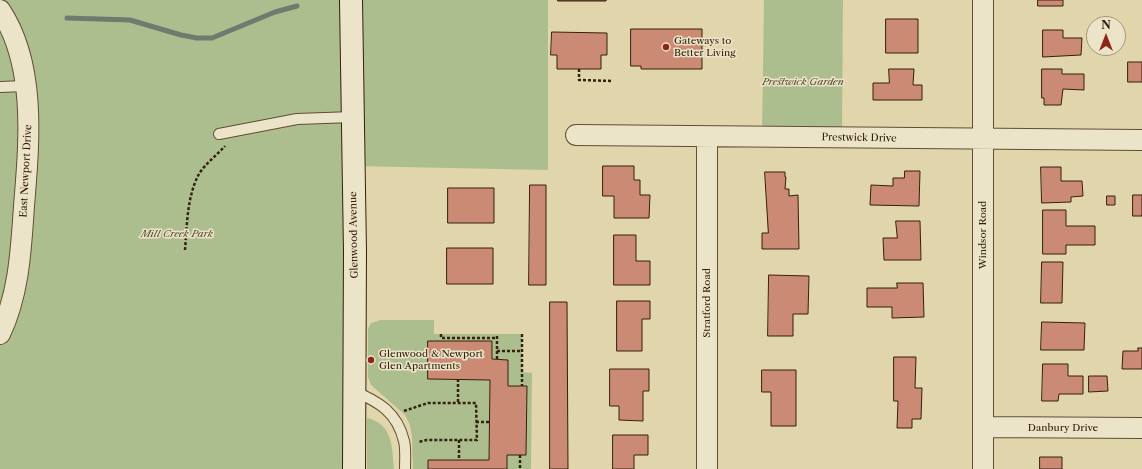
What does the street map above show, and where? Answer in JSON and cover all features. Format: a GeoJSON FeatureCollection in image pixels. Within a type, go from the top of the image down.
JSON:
{"type":"FeatureCollection","features":[{"type":"Feature","properties":{"kind":"street","name":"Windsor Road"},"geometry":{"type":"LineString","coordinates":[[983,0],[983,469]]}},
{"type":"Feature","properties":{"kind":"street","name":"Glenwood Avenue"},"geometry":{"type":"LineString","coordinates":[[350,1],[353,117],[354,469]]}},
{"type":"Feature","properties":{"kind":"street","name":"East Newport Drive"},"geometry":{"type":"LineString","coordinates":[[0,10],[13,37],[22,67],[28,116],[27,169],[21,257],[15,294],[8,317],[0,334]]}},
{"type":"Feature","properties":{"kind":"street","name":"Prestwick Drive"},"geometry":{"type":"LineString","coordinates":[[576,136],[1142,140]]}},
{"type":"Feature","properties":{"kind":"street","name":"Stratford Road"},"geometry":{"type":"LineString","coordinates":[[707,137],[707,469]]}},
{"type":"Feature","properties":{"kind":"street","name":"Danbury Drive"},"geometry":{"type":"LineString","coordinates":[[983,427],[1142,428]]}},
{"type":"Feature","properties":{"kind":"lane"},"geometry":{"type":"LineString","coordinates":[[0,87],[25,86]]}},
{"type":"Feature","properties":{"kind":"lane"},"geometry":{"type":"LineString","coordinates":[[219,134],[297,119],[353,117]]}},
{"type":"Feature","properties":{"kind":"lane"},"geometry":{"type":"LineString","coordinates":[[354,391],[379,402],[392,416],[405,442],[405,469]]}},
{"type":"Feature","properties":{"kind":"path"},"geometry":{"type":"LineString","coordinates":[[579,69],[579,80],[613,81]]}},
{"type":"Feature","properties":{"kind":"path"},"geometry":{"type":"LineString","coordinates":[[185,250],[187,220],[193,193],[200,174],[242,129]]}},
{"type":"Feature","properties":{"kind":"path"},"geometry":{"type":"LineString","coordinates":[[441,334],[441,338],[497,338]]}},
{"type":"Feature","properties":{"kind":"path"},"geometry":{"type":"LineString","coordinates":[[497,334],[497,359]]}},
{"type":"Feature","properties":{"kind":"path"},"geometry":{"type":"LineString","coordinates":[[522,334],[522,386]]}},
{"type":"Feature","properties":{"kind":"path"},"geometry":{"type":"LineString","coordinates":[[497,351],[522,351]]}},
{"type":"Feature","properties":{"kind":"path"},"geometry":{"type":"LineString","coordinates":[[458,379],[458,403]]}},
{"type":"Feature","properties":{"kind":"path"},"geometry":{"type":"LineString","coordinates":[[392,416],[410,407],[428,403],[476,403],[477,440],[427,440],[405,447]]}},
{"type":"Feature","properties":{"kind":"path"},"geometry":{"type":"LineString","coordinates":[[476,422],[489,422]]}},
{"type":"Feature","properties":{"kind":"path"},"geometry":{"type":"LineString","coordinates":[[459,440],[459,460]]}},
{"type":"Feature","properties":{"kind":"path"},"geometry":{"type":"LineString","coordinates":[[520,455],[520,469]]}},
{"type":"Feature","properties":{"kind":"green space","name":"Mill Creek Park"},"geometry":{"type":"Polygon","coordinates":[[[0,0],[548,0],[548,170],[353,166],[354,469],[0,469],[0,0]]]}},
{"type":"Feature","properties":{"kind":"green space","name":"Prestwick Garden"},"geometry":{"type":"Polygon","coordinates":[[[764,0],[843,0],[842,138],[762,137],[764,0]]]}},
{"type":"Feature","properties":{"kind":"green space"},"geometry":{"type":"Polygon","coordinates":[[[381,320],[434,320],[434,334],[522,334],[522,372],[532,373],[531,469],[507,469],[507,455],[526,454],[527,386],[508,386],[508,360],[492,359],[428,341],[428,379],[490,380],[489,460],[428,460],[428,469],[413,469],[410,425],[405,415],[371,385],[368,377],[368,329],[371,323],[381,320]]]}},
{"type":"Feature","properties":{"kind":"green space"},"geometry":{"type":"Polygon","coordinates":[[[367,418],[382,425],[390,438],[394,469],[367,469],[367,418]]]}},
{"type":"Feature","properties":{"kind":"building"},"geometry":{"type":"Polygon","coordinates":[[[606,0],[606,1],[558,1],[606,0]]]}},
{"type":"Feature","properties":{"kind":"building"},"geometry":{"type":"Polygon","coordinates":[[[1038,0],[1063,0],[1063,6],[1038,6],[1038,0]]]}},
{"type":"Feature","properties":{"kind":"building"},"geometry":{"type":"Polygon","coordinates":[[[886,19],[918,19],[918,53],[886,53],[886,19]]]}},
{"type":"Feature","properties":{"kind":"building","name":"Gateways to Better Living"},"geometry":{"type":"Polygon","coordinates":[[[631,29],[702,29],[702,69],[641,69],[641,66],[631,66],[631,29]]]}},
{"type":"Feature","properties":{"kind":"building"},"geometry":{"type":"Polygon","coordinates":[[[1043,30],[1063,30],[1063,38],[1082,38],[1081,55],[1043,57],[1043,30]]]}},
{"type":"Feature","properties":{"kind":"building"},"geometry":{"type":"Polygon","coordinates":[[[552,32],[607,33],[607,55],[601,55],[601,69],[557,69],[557,55],[551,55],[552,32]]]}},
{"type":"Feature","properties":{"kind":"building"},"geometry":{"type":"Polygon","coordinates":[[[1128,62],[1142,62],[1142,82],[1128,82],[1128,62]]]}},
{"type":"Feature","properties":{"kind":"building"},"geometry":{"type":"Polygon","coordinates":[[[889,69],[914,69],[913,85],[922,85],[922,100],[873,100],[873,83],[889,83],[889,69]]]}},
{"type":"Feature","properties":{"kind":"building"},"geometry":{"type":"Polygon","coordinates":[[[1042,69],[1062,69],[1062,74],[1084,74],[1084,90],[1063,89],[1061,105],[1044,105],[1044,98],[1042,98],[1042,69]]]}},
{"type":"Feature","properties":{"kind":"building"},"geometry":{"type":"Polygon","coordinates":[[[603,166],[634,166],[634,180],[640,180],[640,195],[650,195],[649,218],[614,218],[614,196],[603,196],[603,166]]]}},
{"type":"Feature","properties":{"kind":"building"},"geometry":{"type":"Polygon","coordinates":[[[1041,167],[1061,167],[1061,181],[1082,181],[1083,196],[1071,197],[1071,202],[1042,203],[1041,167]]]}},
{"type":"Feature","properties":{"kind":"building"},"geometry":{"type":"Polygon","coordinates":[[[905,171],[920,171],[919,206],[870,205],[871,185],[893,186],[893,178],[904,178],[905,171]]]}},
{"type":"Feature","properties":{"kind":"building"},"geometry":{"type":"Polygon","coordinates":[[[765,172],[785,172],[785,189],[789,189],[789,196],[798,195],[799,249],[762,249],[762,233],[768,233],[765,172]]]}},
{"type":"Feature","properties":{"kind":"building"},"geometry":{"type":"Polygon","coordinates":[[[530,185],[546,185],[546,285],[529,285],[530,185]]]}},
{"type":"Feature","properties":{"kind":"building"},"geometry":{"type":"Polygon","coordinates":[[[448,188],[494,188],[494,223],[448,223],[448,188]]]}},
{"type":"Feature","properties":{"kind":"building"},"geometry":{"type":"Polygon","coordinates":[[[1133,195],[1142,195],[1142,216],[1133,216],[1133,195]]]}},
{"type":"Feature","properties":{"kind":"building"},"geometry":{"type":"Polygon","coordinates":[[[1107,196],[1115,196],[1115,205],[1107,205],[1107,196]]]}},
{"type":"Feature","properties":{"kind":"building"},"geometry":{"type":"Polygon","coordinates":[[[1043,210],[1066,210],[1066,226],[1095,226],[1095,245],[1066,245],[1066,254],[1043,254],[1043,210]]]}},
{"type":"Feature","properties":{"kind":"building"},"geometry":{"type":"Polygon","coordinates":[[[896,221],[920,221],[921,260],[884,260],[883,238],[897,238],[896,221]]]}},
{"type":"Feature","properties":{"kind":"building"},"geometry":{"type":"Polygon","coordinates":[[[614,235],[636,235],[636,261],[650,261],[650,285],[614,285],[614,235]]]}},
{"type":"Feature","properties":{"kind":"building"},"geometry":{"type":"Polygon","coordinates":[[[447,248],[493,248],[493,284],[447,284],[447,248]]]}},
{"type":"Feature","properties":{"kind":"building"},"geometry":{"type":"Polygon","coordinates":[[[1042,262],[1063,262],[1062,303],[1041,303],[1042,262]]]}},
{"type":"Feature","properties":{"kind":"building"},"geometry":{"type":"Polygon","coordinates":[[[769,275],[809,276],[808,314],[793,314],[793,336],[768,336],[769,275]]]}},
{"type":"Feature","properties":{"kind":"building"},"geometry":{"type":"Polygon","coordinates":[[[897,283],[923,283],[924,317],[892,318],[892,307],[867,307],[867,288],[897,288],[897,283]]]}},
{"type":"Feature","properties":{"kind":"building"},"geometry":{"type":"Polygon","coordinates":[[[617,301],[650,301],[650,319],[642,319],[642,351],[617,351],[617,301]]]}},
{"type":"Feature","properties":{"kind":"building"},"geometry":{"type":"Polygon","coordinates":[[[550,302],[567,302],[568,469],[550,469],[550,302]]]}},
{"type":"Feature","properties":{"kind":"building"},"geometry":{"type":"Polygon","coordinates":[[[1042,322],[1085,323],[1084,350],[1041,350],[1042,322]]]}},
{"type":"Feature","properties":{"kind":"building"},"geometry":{"type":"Polygon","coordinates":[[[428,341],[492,341],[492,359],[508,360],[508,386],[527,386],[526,455],[507,455],[507,469],[428,469],[428,460],[489,460],[490,380],[428,379],[428,341]]]}},
{"type":"Feature","properties":{"kind":"building"},"geometry":{"type":"Polygon","coordinates":[[[1138,348],[1142,348],[1142,369],[1122,369],[1123,351],[1138,351],[1138,348]]]}},
{"type":"Feature","properties":{"kind":"building"},"geometry":{"type":"Polygon","coordinates":[[[894,357],[916,357],[915,388],[922,388],[921,419],[912,419],[912,428],[897,428],[898,401],[894,401],[894,357]]]}},
{"type":"Feature","properties":{"kind":"building"},"geometry":{"type":"Polygon","coordinates":[[[1043,364],[1068,364],[1068,376],[1083,376],[1083,394],[1059,394],[1058,401],[1042,401],[1043,364]]]}},
{"type":"Feature","properties":{"kind":"building"},"geometry":{"type":"Polygon","coordinates":[[[610,369],[649,369],[649,391],[643,391],[643,421],[619,420],[619,406],[610,406],[610,369]]]}},
{"type":"Feature","properties":{"kind":"building"},"geometry":{"type":"Polygon","coordinates":[[[762,370],[796,370],[796,426],[771,426],[771,392],[762,392],[762,370]]]}},
{"type":"Feature","properties":{"kind":"building"},"geometry":{"type":"Polygon","coordinates":[[[1089,376],[1107,376],[1108,391],[1089,392],[1089,376]]]}},
{"type":"Feature","properties":{"kind":"building"},"geometry":{"type":"Polygon","coordinates":[[[613,435],[648,435],[648,455],[634,455],[634,469],[613,469],[613,435]]]}},
{"type":"Feature","properties":{"kind":"building"},"geometry":{"type":"Polygon","coordinates":[[[1040,457],[1062,457],[1062,469],[1040,469],[1040,457]]]}},
{"type":"Feature","properties":{"kind":"waterway"},"geometry":{"type":"LineString","coordinates":[[67,18],[130,20],[181,35],[197,38],[212,38],[275,12],[297,6]]}},
{"type":"Feature","properties":{"kind":"place","name":"Gateways to Better Living"},"geometry":{"type":"Point","coordinates":[666,47]}},
{"type":"Feature","properties":{"kind":"place","name":"Glenwood & Newport Glen Apartments"},"geometry":{"type":"Point","coordinates":[371,360]}}]}
